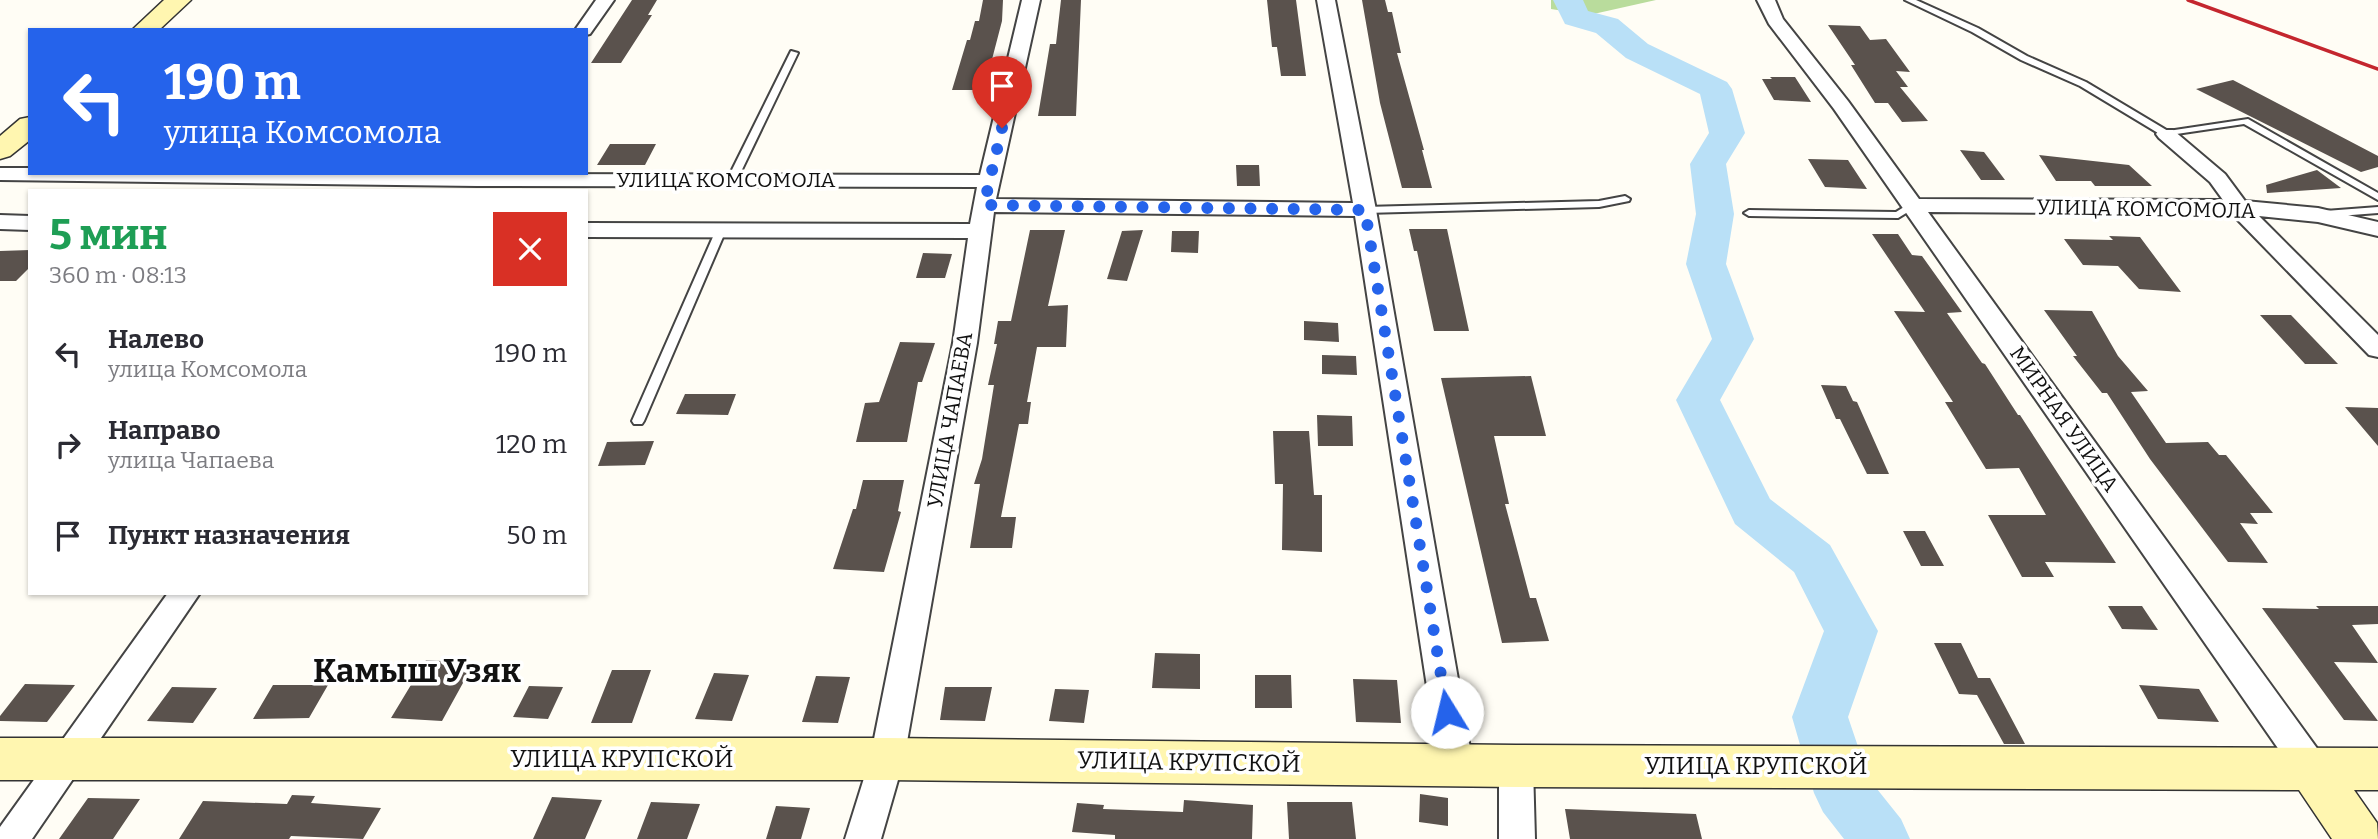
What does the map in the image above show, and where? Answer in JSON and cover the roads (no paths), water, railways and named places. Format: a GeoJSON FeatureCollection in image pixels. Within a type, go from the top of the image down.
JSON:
{"type":"FeatureCollection","features":[{"type":"Feature","properties":{"kind":"main road"},"geometry":{"type":"LineString","coordinates":[[146,28],[179,0]]}},
{"type":"Feature","properties":{"kind":"main road"},"geometry":{"type":"LineString","coordinates":[[0,150],[28,127]]}},
{"type":"Feature","properties":{"kind":"main road","name":"УЛИЦА КРУПСКОЙ"},"geometry":{"type":"LineString","coordinates":[[0,759],[887,759],[1516,766],[2378,769]]}},
{"type":"Feature","properties":{"kind":"main road","name":"МИРНАЯ УЛИЦА"},"geometry":{"type":"LineString","coordinates":[[2312,769],[2360,839]]}},
{"type":"Feature","properties":{"kind":"street"},"geometry":{"type":"LineString","coordinates":[[585,28],[606,0]]}},
{"type":"Feature","properties":{"kind":"street","name":"УЛИЦА ЧАПАЕВА"},"geometry":{"type":"LineString","coordinates":[[863,839],[887,759],[965,343],[979,231],[1031,0]]}},
{"type":"Feature","properties":{"kind":"street"},"geometry":{"type":"LineString","coordinates":[[1326,0],[1365,210],[1456,765]]}},
{"type":"Feature","properties":{"kind":"street","name":"МИРНАЯ УЛИЦА"},"geometry":{"type":"LineString","coordinates":[[1766,0],[1775,20],[1841,105],[2312,769]]}},
{"type":"Feature","properties":{"kind":"street"},"geometry":{"type":"LineString","coordinates":[[2166,134],[2218,178],[2238,207],[2378,349]]}},
{"type":"Feature","properties":{"kind":"street","name":"УЛИЦА КОМСОМОЛА"},"geometry":{"type":"LineString","coordinates":[[0,174],[28,174]]}},
{"type":"Feature","properties":{"kind":"street","name":"УЛИЦА КОМСОМОЛА"},"geometry":{"type":"LineString","coordinates":[[68,175],[476,181],[732,180],[1365,210]]}},
{"type":"Feature","properties":{"kind":"street","name":"УЛИЦА КОМСОМОЛА"},"geometry":{"type":"LineString","coordinates":[[1912,205],[2238,207],[2318,215],[2378,229]]}},
{"type":"Feature","properties":{"kind":"street"},"geometry":{"type":"LineString","coordinates":[[0,222],[28,223]]}},
{"type":"Feature","properties":{"kind":"street"},"geometry":{"type":"LineString","coordinates":[[588,230],[979,231]]}},
{"type":"Feature","properties":{"kind":"street"},"geometry":{"type":"LineString","coordinates":[[12,839],[184,595]]}},
{"type":"Feature","properties":{"kind":"street"},"geometry":{"type":"LineString","coordinates":[[1516,766],[1517,839]]}},
{"type":"Feature","properties":{"kind":"lane"},"geometry":{"type":"LineString","coordinates":[[1909,0],[1975,30],[2024,58],[2083,84],[2166,134],[2245,121],[2378,197]]}},
{"type":"Feature","properties":{"kind":"lane"},"geometry":{"type":"LineString","coordinates":[[732,180],[794,52]]}},
{"type":"Feature","properties":{"kind":"lane"},"geometry":{"type":"LineString","coordinates":[[1365,210],[1599,204],[1625,199]]}},
{"type":"Feature","properties":{"kind":"lane"},"geometry":{"type":"LineString","coordinates":[[1749,213],[1898,215],[1912,205]]}},
{"type":"Feature","properties":{"kind":"lane"},"geometry":{"type":"LineString","coordinates":[[2318,215],[2378,210]]}},
{"type":"Feature","properties":{"kind":"lane"},"geometry":{"type":"LineString","coordinates":[[638,421],[721,230]]}},
{"type":"Feature","properties":{"kind":"waterway"},"geometry":{"type":"LineString","coordinates":[[1568,0],[1576,17],[1607,26],[1637,51],[1715,89],[1727,133],[1708,164],[1715,214],[1706,264],[1733,339],[1698,400],[1752,511],[1812,559],[1851,631],[1820,717],[1844,793],[1880,839]]}},
{"type":"Feature","properties":{"kind":"railway"},"geometry":{"type":"LineString","coordinates":[[2188,0],[2378,69]]}},
{"type":"Feature","properties":{"kind":"district","name":"Камыш Узяк"},"geometry":{"type":"Point","coordinates":[417,671]}}]}
